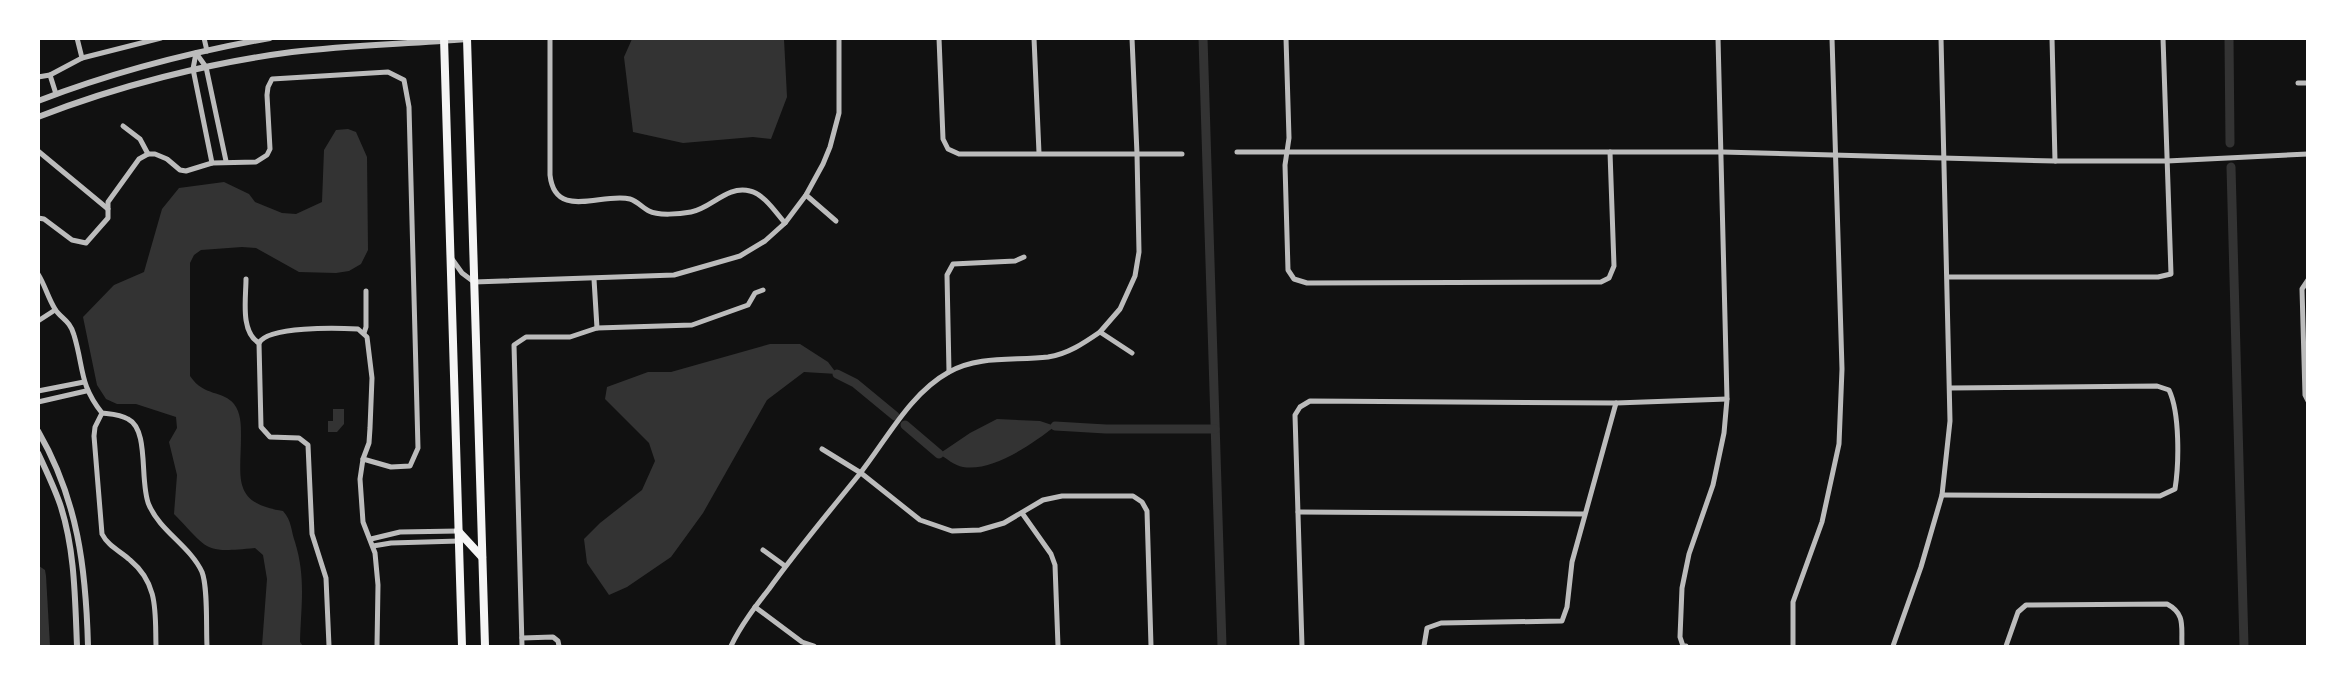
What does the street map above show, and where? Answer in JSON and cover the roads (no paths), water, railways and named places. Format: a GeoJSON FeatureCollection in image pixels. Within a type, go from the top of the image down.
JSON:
{"type":"FeatureCollection","features":[{"type":"Feature","properties":{"kind":"main road"},"geometry":{"type":"LineString","coordinates":[[467,39],[485,646]]}},
{"type":"Feature","properties":{"kind":"main road"},"geometry":{"type":"LineString","coordinates":[[444,40],[462,646]]}},
{"type":"Feature","properties":{"kind":"main road"},"geometry":{"type":"LineString","coordinates":[[458,536],[482,557]]}},
{"type":"Feature","properties":{"kind":"street"},"geometry":{"type":"LineString","coordinates":[[78,38],[82,58]]}},
{"type":"Feature","properties":{"kind":"street"},"geometry":{"type":"LineString","coordinates":[[38,77],[50,75],[82,58],[161,38]]}},
{"type":"Feature","properties":{"kind":"street"},"geometry":{"type":"LineString","coordinates":[[204,38],[207,51]]}},
{"type":"Feature","properties":{"kind":"street"},"geometry":{"type":"LineString","coordinates":[[38,101],[126,71],[270,38]]}},
{"type":"Feature","properties":{"kind":"street"},"geometry":{"type":"LineString","coordinates":[[38,117],[193,69],[294,52],[473,38]]}},
{"type":"Feature","properties":{"kind":"street"},"geometry":{"type":"LineString","coordinates":[[550,38],[550,175],[556,195],[572,201],[630,199],[652,213],[693,212],[733,191],[749,190],[760,196],[785,223]]}},
{"type":"Feature","properties":{"kind":"street"},"geometry":{"type":"LineString","coordinates":[[450,256],[462,273],[474,282],[674,275],[713,266],[740,256],[765,241],[785,223],[824,164],[839,113],[839,38]]}},
{"type":"Feature","properties":{"kind":"street"},"geometry":{"type":"LineString","coordinates":[[939,38],[943,139],[948,149],[959,154],[1182,154]]}},
{"type":"Feature","properties":{"kind":"street"},"geometry":{"type":"LineString","coordinates":[[1034,38],[1039,153]]}},
{"type":"Feature","properties":{"kind":"street"},"geometry":{"type":"LineString","coordinates":[[731,646],[739,629],[785,566],[861,473],[917,398],[949,372],[988,360],[1051,356],[1077,347],[1100,332],[1119,309],[1135,276],[1139,252],[1132,38]]}},
{"type":"Feature","properties":{"kind":"street"},"geometry":{"type":"LineString","coordinates":[[1286,38],[1289,138],[1285,165],[1288,270],[1294,279],[1307,283],[1601,282],[1609,278],[1614,266],[1611,152]]}},
{"type":"Feature","properties":{"kind":"street"},"geometry":{"type":"LineString","coordinates":[[1685,646],[1680,637],[1682,588],[1689,554],[1713,485],[1724,433],[1727,399],[1718,38]]}},
{"type":"Feature","properties":{"kind":"street"},"geometry":{"type":"LineString","coordinates":[[1793,646],[1793,602],[1822,522],[1839,444],[1842,369],[1832,38]]}},
{"type":"Feature","properties":{"kind":"street"},"geometry":{"type":"LineString","coordinates":[[1893,646],[1921,567],[1942,495],[1950,421],[1941,38]]}},
{"type":"Feature","properties":{"kind":"street"},"geometry":{"type":"LineString","coordinates":[[2052,38],[2055,161]]}},
{"type":"Feature","properties":{"kind":"street"},"geometry":{"type":"LineString","coordinates":[[1948,277],[2171,274],[2163,38]]}},
{"type":"Feature","properties":{"kind":"street"},"geometry":{"type":"LineString","coordinates":[[196,53],[205,67],[226,161]]}},
{"type":"Feature","properties":{"kind":"street"},"geometry":{"type":"LineString","coordinates":[[196,53],[193,69],[212,163]]}},
{"type":"Feature","properties":{"kind":"street"},"geometry":{"type":"LineString","coordinates":[[38,218],[44,219],[72,240],[86,243],[108,218],[108,202],[139,159],[155,155],[167,159],[180,170],[226,161],[256,162],[267,155],[270,149],[268,87],[272,79],[388,72],[404,80],[409,107],[418,448],[410,466],[391,467],[363,459]]}},
{"type":"Feature","properties":{"kind":"street"},"geometry":{"type":"LineString","coordinates":[[50,75],[56,94]]}},
{"type":"Feature","properties":{"kind":"street"},"geometry":{"type":"LineString","coordinates":[[2298,83],[2308,83]]}},
{"type":"Feature","properties":{"kind":"street"},"geometry":{"type":"LineString","coordinates":[[123,126],[140,139],[148,155]]}},
{"type":"Feature","properties":{"kind":"street"},"geometry":{"type":"LineString","coordinates":[[208,143],[222,140]]}},
{"type":"Feature","properties":{"kind":"street"},"geometry":{"type":"LineString","coordinates":[[38,151],[108,209]]}},
{"type":"Feature","properties":{"kind":"street"},"geometry":{"type":"LineString","coordinates":[[1237,152],[1837,153],[2167,162],[2308,154]]}},
{"type":"Feature","properties":{"kind":"street"},"geometry":{"type":"LineString","coordinates":[[806,195],[836,221]]}},
{"type":"Feature","properties":{"kind":"street"},"geometry":{"type":"LineString","coordinates":[[949,372],[947,275],[953,264],[1014,261],[1024,257]]}},
{"type":"Feature","properties":{"kind":"street"},"geometry":{"type":"LineString","coordinates":[[38,274],[48,289],[55,310],[63,316],[74,333],[86,391],[102,413],[121,415],[135,424],[140,434],[145,491],[150,509],[201,569],[204,578],[207,646]]}},
{"type":"Feature","properties":{"kind":"street"},"geometry":{"type":"LineString","coordinates":[[246,279],[247,326],[252,339],[259,343]]}},
{"type":"Feature","properties":{"kind":"street"},"geometry":{"type":"LineString","coordinates":[[594,279],[597,328]]}},
{"type":"Feature","properties":{"kind":"street"},"geometry":{"type":"LineString","coordinates":[[2308,280],[2302,289],[2305,395],[2308,401]]}},
{"type":"Feature","properties":{"kind":"street"},"geometry":{"type":"LineString","coordinates":[[522,646],[514,349],[517,342],[526,337],[570,337],[597,328],[692,325],[748,305],[755,293],[763,290]]}},
{"type":"Feature","properties":{"kind":"street"},"geometry":{"type":"LineString","coordinates":[[364,333],[366,291]]}},
{"type":"Feature","properties":{"kind":"street"},"geometry":{"type":"LineString","coordinates":[[38,321],[55,310]]}},
{"type":"Feature","properties":{"kind":"street"},"geometry":{"type":"LineString","coordinates":[[329,646],[324,570],[312,534],[308,445],[299,438],[275,439],[262,431],[259,343],[262,337],[276,331],[346,329],[358,330],[367,337],[372,378],[369,443],[360,479],[364,530],[372,542],[378,585],[377,646]]}},
{"type":"Feature","properties":{"kind":"street"},"geometry":{"type":"LineString","coordinates":[[1100,332],[1132,353]]}},
{"type":"Feature","properties":{"kind":"street"},"geometry":{"type":"LineString","coordinates":[[38,391],[84,382]]}},
{"type":"Feature","properties":{"kind":"street"},"geometry":{"type":"LineString","coordinates":[[64,385],[66,395]]}},
{"type":"Feature","properties":{"kind":"street"},"geometry":{"type":"LineString","coordinates":[[1942,495],[2160,496],[2175,489],[2177,473],[2174,401],[2169,390],[2157,386],[1950,388]]}},
{"type":"Feature","properties":{"kind":"street"},"geometry":{"type":"LineString","coordinates":[[38,402],[86,391]]}},
{"type":"Feature","properties":{"kind":"street"},"geometry":{"type":"LineString","coordinates":[[1302,646],[1296,415],[1300,407],[1310,401],[1616,403],[1727,399]]}},
{"type":"Feature","properties":{"kind":"street"},"geometry":{"type":"LineString","coordinates":[[1424,646],[1427,628],[1441,623],[1562,621],[1567,607],[1572,562],[1616,403]]}},
{"type":"Feature","properties":{"kind":"street"},"geometry":{"type":"LineString","coordinates":[[102,413],[94,436],[102,534],[109,545],[133,562],[146,578],[155,598],[156,646]]}},
{"type":"Feature","properties":{"kind":"street"},"geometry":{"type":"LineString","coordinates":[[38,431],[49,449],[70,502],[77,531],[86,577],[88,646]]}},
{"type":"Feature","properties":{"kind":"street"},"geometry":{"type":"LineString","coordinates":[[822,449],[861,473],[920,520],[952,531],[980,530],[1004,523],[1043,500],[1062,496],[1133,496],[1142,502],[1147,511],[1151,646]]}},
{"type":"Feature","properties":{"kind":"street"},"geometry":{"type":"LineString","coordinates":[[38,453],[60,505],[66,533],[74,576],[77,646]]}},
{"type":"Feature","properties":{"kind":"street"},"geometry":{"type":"LineString","coordinates":[[1298,512],[1584,514]]}},
{"type":"Feature","properties":{"kind":"street"},"geometry":{"type":"LineString","coordinates":[[1022,513],[1051,554],[1055,565],[1058,646]]}},
{"type":"Feature","properties":{"kind":"street"},"geometry":{"type":"LineString","coordinates":[[372,542],[394,533],[418,532],[458,536]]}},
{"type":"Feature","properties":{"kind":"street"},"geometry":{"type":"LineString","coordinates":[[418,532],[418,542]]}},
{"type":"Feature","properties":{"kind":"street"},"geometry":{"type":"LineString","coordinates":[[372,542],[418,542],[458,536]]}},
{"type":"Feature","properties":{"kind":"street"},"geometry":{"type":"LineString","coordinates":[[763,550],[785,566]]}},
{"type":"Feature","properties":{"kind":"street"},"geometry":{"type":"LineString","coordinates":[[2006,646],[2018,612],[2026,605],[2167,604],[2177,609],[2181,619],[2182,646]]}},
{"type":"Feature","properties":{"kind":"street"},"geometry":{"type":"LineString","coordinates":[[755,607],[802,642],[814,646]]}},
{"type":"Feature","properties":{"kind":"street"},"geometry":{"type":"LineString","coordinates":[[522,638],[553,637],[559,646]]}},
{"type":"Feature","properties":{"kind":"waterway"},"geometry":{"type":"LineString","coordinates":[[1203,38],[1222,646]]}},
{"type":"Feature","properties":{"kind":"waterway"},"geometry":{"type":"LineString","coordinates":[[2229,38],[2230,143]]}},
{"type":"Feature","properties":{"kind":"waterway"},"geometry":{"type":"LineString","coordinates":[[2231,167],[2244,646]]}},
{"type":"Feature","properties":{"kind":"waterway"},"geometry":{"type":"LineString","coordinates":[[837,374],[855,383],[895,416]]}},
{"type":"Feature","properties":{"kind":"waterway"},"geometry":{"type":"LineString","coordinates":[[905,425],[939,454]]}},
{"type":"Feature","properties":{"kind":"waterway"},"geometry":{"type":"LineString","coordinates":[[1055,426],[1215,429]]}}]}
